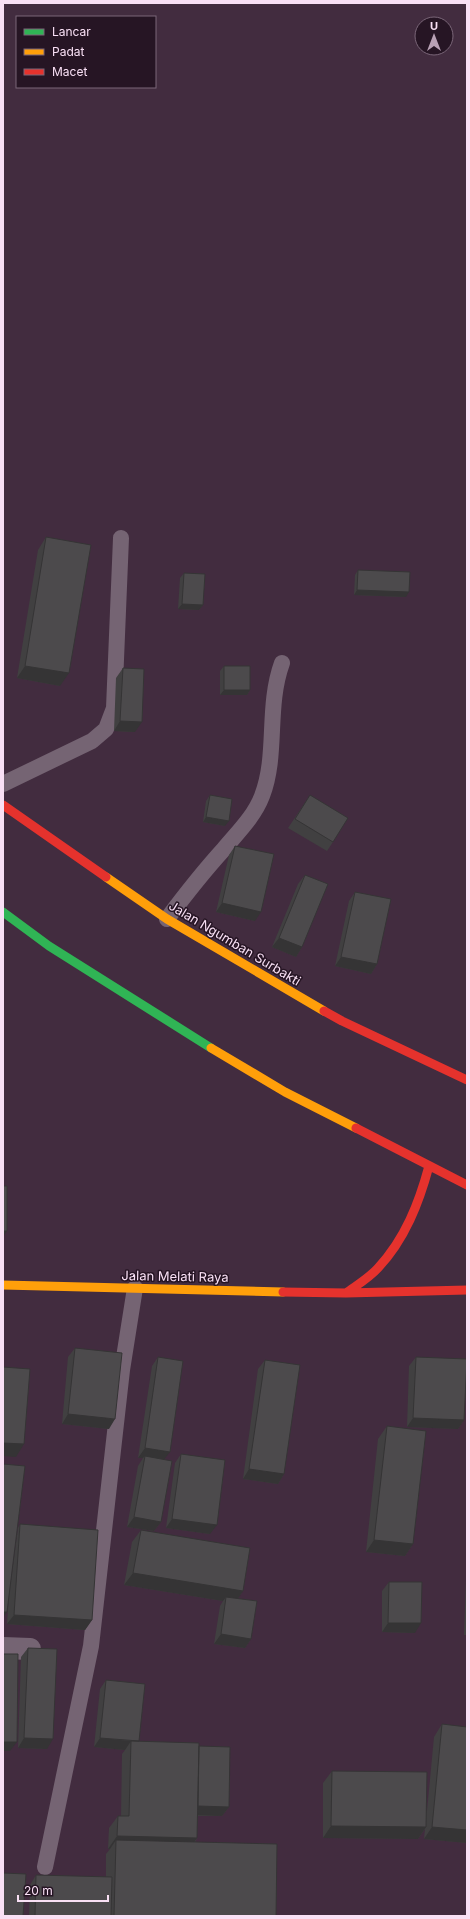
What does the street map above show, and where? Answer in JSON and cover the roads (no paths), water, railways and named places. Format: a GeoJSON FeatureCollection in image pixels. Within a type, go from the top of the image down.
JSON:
{"type":"FeatureCollection","features":[{"type":"Feature","properties":{"kind":"main road","name":"Jalan Ngumban Surbakti"},"geometry":{"type":"LineString","coordinates":[[3,805],[167,919],[211,946],[342,1021],[467,1080]]}},
{"type":"Feature","properties":{"kind":"main road"},"geometry":{"type":"LineString","coordinates":[[3,912],[49,946],[285,1092],[467,1185]]}},
{"type":"Feature","properties":{"kind":"main road"},"geometry":{"type":"LineString","coordinates":[[346,1293],[377,1269],[401,1238],[419,1204],[429,1166]]}},
{"type":"Feature","properties":{"kind":"main road","name":"Jalan Melati Raya"},"geometry":{"type":"LineString","coordinates":[[3,1285],[346,1293],[467,1290]]}},
{"type":"Feature","properties":{"kind":"street"},"geometry":{"type":"LineString","coordinates":[[3,1648],[30,1649]]}},
{"type":"Feature","properties":{"kind":"lane"},"geometry":{"type":"LineString","coordinates":[[3,784],[92,741],[106,729],[114,708],[122,538]]}},
{"type":"Feature","properties":{"kind":"lane"},"geometry":{"type":"LineString","coordinates":[[167,919],[187,892],[245,826],[262,796],[269,764],[274,690],[282,663]]}},
{"type":"Feature","properties":{"kind":"lane"},"geometry":{"type":"LineString","coordinates":[[45,1867],[91,1646],[122,1370],[135,1288]]}}]}
